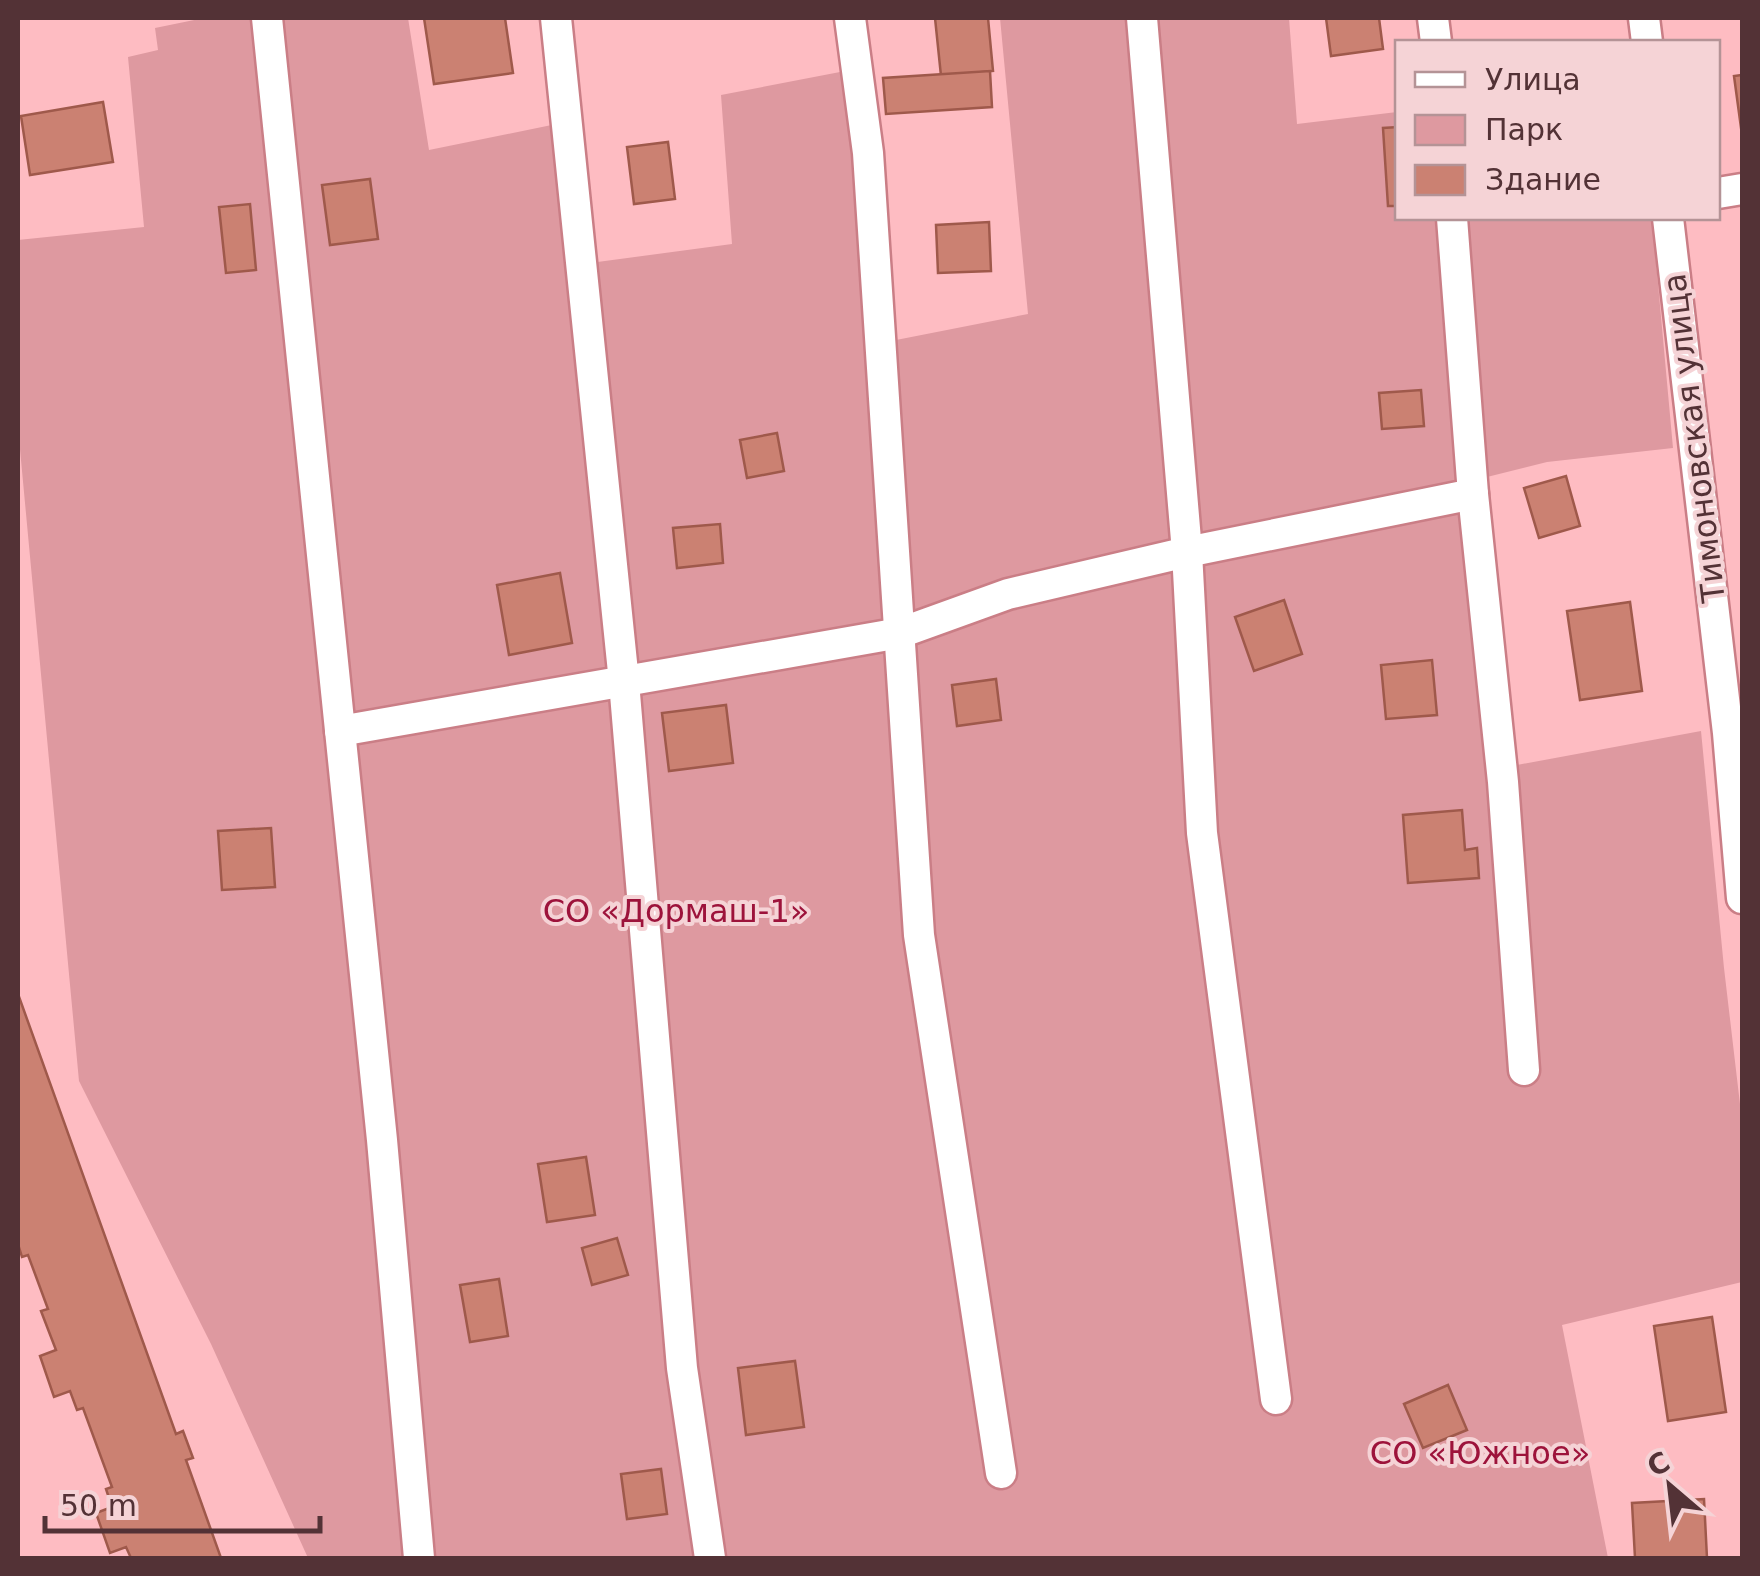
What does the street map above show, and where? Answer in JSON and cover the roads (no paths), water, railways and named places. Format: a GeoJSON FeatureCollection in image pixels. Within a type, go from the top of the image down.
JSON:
{"type":"FeatureCollection","features":[{"type":"Feature","properties":{"kind":"street"},"geometry":{"type":"LineString","coordinates":[[267,18],[382,1140],[418,1558]]}},
{"type":"Feature","properties":{"kind":"street"},"geometry":{"type":"LineString","coordinates":[[556,18],[624,682],[682,1368],[710,1558]]}},
{"type":"Feature","properties":{"kind":"street"},"geometry":{"type":"LineString","coordinates":[[850,18],[868,152],[919,935],[1001,1473]]}},
{"type":"Feature","properties":{"kind":"street"},"geometry":{"type":"LineString","coordinates":[[1142,18],[1187,552],[1202,833],[1276,1399]]}},
{"type":"Feature","properties":{"kind":"street"},"geometry":{"type":"LineString","coordinates":[[1452,220],[1503,782],[1524,1070]]}},
{"type":"Feature","properties":{"kind":"street","name":"Тимоновская улица"},"geometry":{"type":"LineString","coordinates":[[1668,220],[1735,732],[1742,898]]}},
{"type":"Feature","properties":{"kind":"street"},"geometry":{"type":"LineString","coordinates":[[340,731],[900,633],[1008,594],[1187,552],[1474,494]]}},
{"type":"Feature","properties":{"kind":"park label","name":"СО «Дормаш-1»"},"geometry":{"type":"Point","coordinates":[676,911]}},
{"type":"Feature","properties":{"kind":"park label","name":"СО «Южное»"},"geometry":{"type":"Point","coordinates":[1480,1453]}}]}
